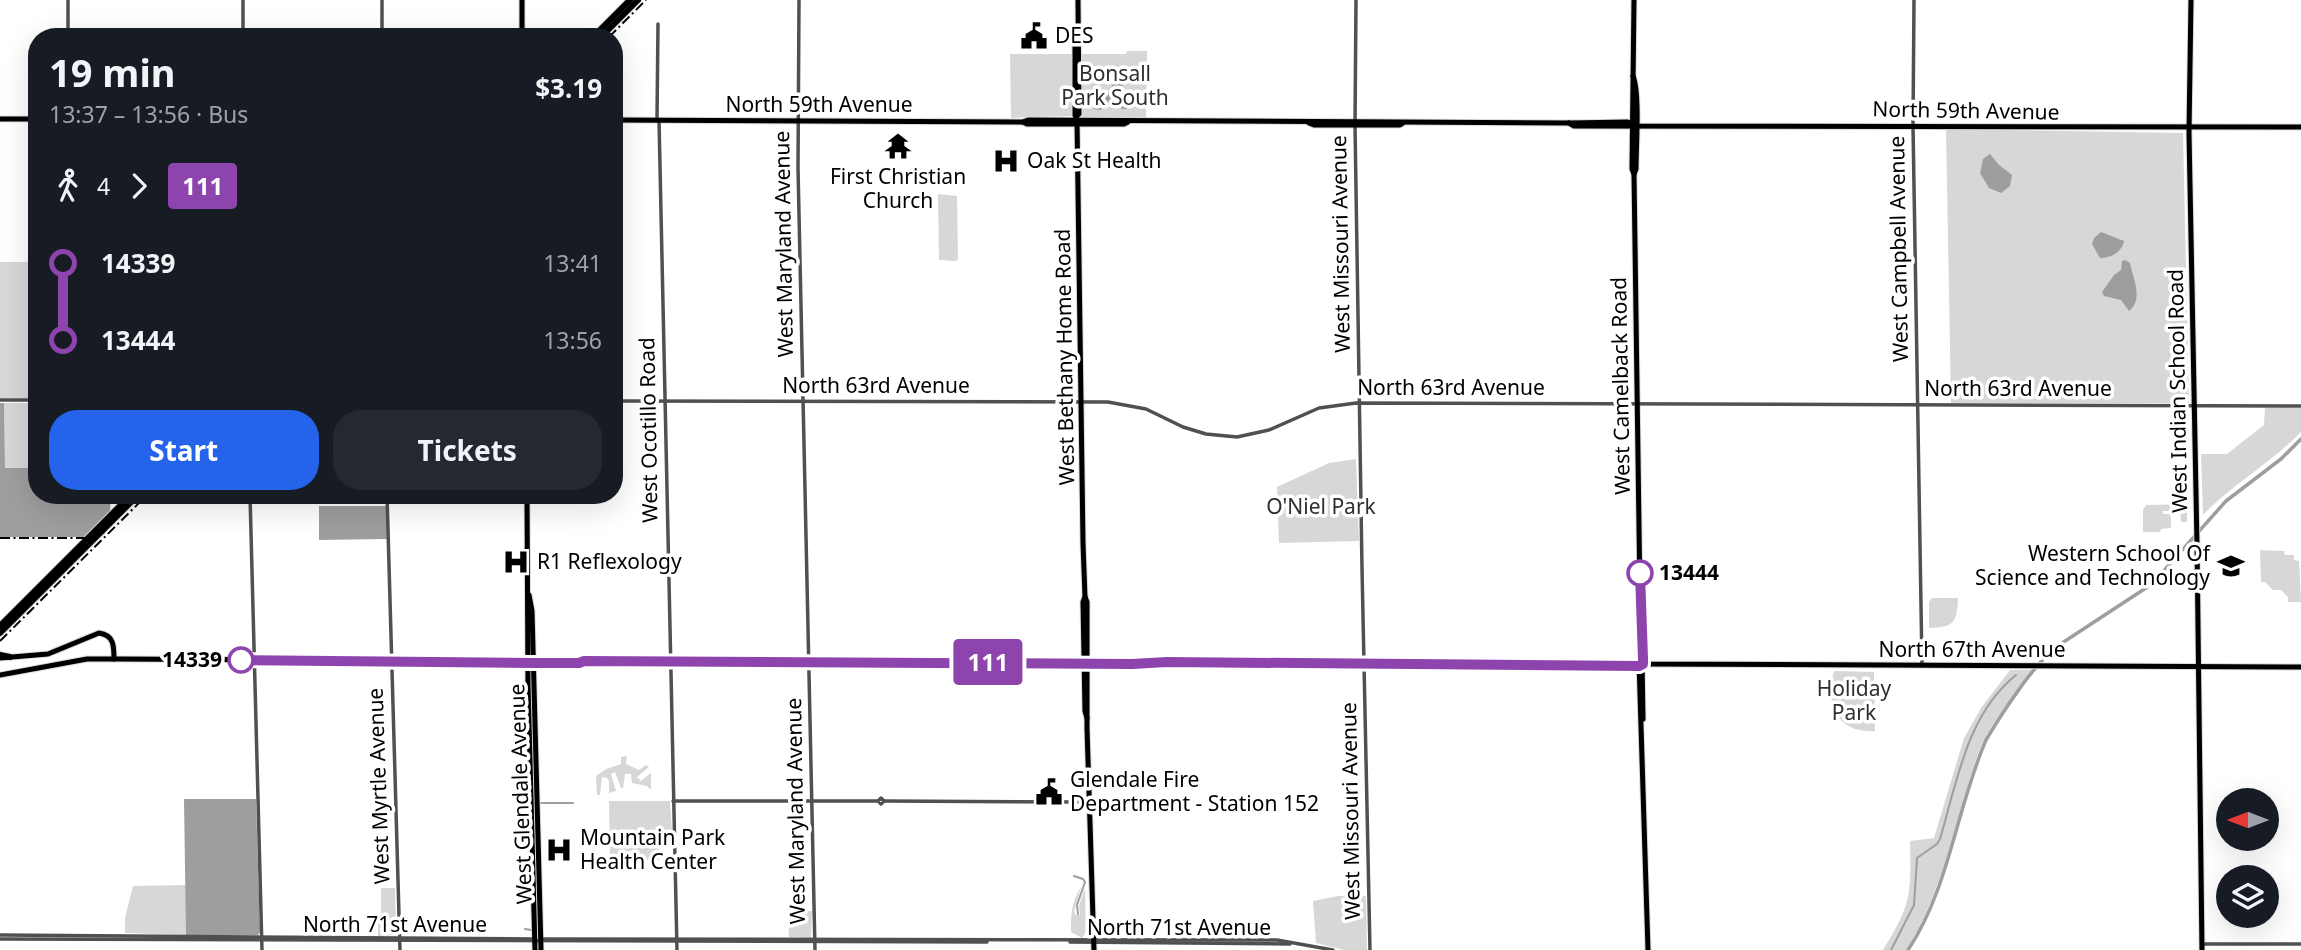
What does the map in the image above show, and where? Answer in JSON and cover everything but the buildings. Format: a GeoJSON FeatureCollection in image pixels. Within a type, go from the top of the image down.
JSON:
{"type":"FeatureCollection","features":[{"type":"Feature","properties":{"kind":"highway"},"geometry":{"type":"LineString","coordinates":[[602,28],[630,0]]}},
{"type":"Feature","properties":{"kind":"highway"},"geometry":{"type":"LineString","coordinates":[[610,28],[638,0]]}},
{"type":"Feature","properties":{"kind":"highway"},"geometry":{"type":"LineString","coordinates":[[97,533],[123,504]]}},
{"type":"Feature","properties":{"kind":"highway"},"geometry":{"type":"LineString","coordinates":[[0,633],[128,504]]}},
{"type":"Feature","properties":{"kind":"highway"},"geometry":{"type":"LineString","coordinates":[[0,626],[88,542]]}},
{"type":"Feature","properties":{"kind":"highway"},"geometry":{"type":"LineString","coordinates":[[0,657],[10,657]]}},
{"type":"Feature","properties":{"kind":"main road"},"geometry":{"type":"LineString","coordinates":[[522,0],[522,28]]}},
{"type":"Feature","properties":{"kind":"main road","name":"West Bethany Home Road"},"geometry":{"type":"LineString","coordinates":[[1077,120],[1078,0]]}},
{"type":"Feature","properties":{"kind":"main road","name":"West Camelback Road"},"geometry":{"type":"LineString","coordinates":[[1634,0],[1633,124],[1636,169],[1640,597],[1643,605],[1641,664],[1648,950]]}},
{"type":"Feature","properties":{"kind":"main road","name":"West Indian School Road"},"geometry":{"type":"LineString","coordinates":[[2191,0],[2189,128],[2202,947]]}},
{"type":"Feature","properties":{"kind":"main road","name":"West Bethany Home Road"},"geometry":{"type":"LineString","coordinates":[[1077,51],[1075,114],[1087,602],[1085,711],[1093,944]]}},
{"type":"Feature","properties":{"kind":"main road"},"geometry":{"type":"LineString","coordinates":[[0,119],[28,119]]}},
{"type":"Feature","properties":{"kind":"main road","name":"North 59th Avenue"},"geometry":{"type":"LineString","coordinates":[[623,120],[1027,124],[1077,120],[1124,124],[1628,122],[2301,127]]}},
{"type":"Feature","properties":{"kind":"main road","name":"West Glendale Avenue"},"geometry":{"type":"LineString","coordinates":[[527,504],[531,602],[529,713],[538,950]]}},
{"type":"Feature","properties":{"kind":"main road"},"geometry":{"type":"LineString","coordinates":[[10,657],[53,652],[99,633],[106,634],[111,639],[114,659]]}},
{"type":"Feature","properties":{"kind":"main road","name":"North 67th Avenue"},"geometry":{"type":"LineString","coordinates":[[1,676],[79,660],[114,659],[579,663],[1591,662],[2301,667]]}},
{"type":"Feature","properties":{"kind":"main road","name":"West Glendale Avenue"},"geometry":{"type":"LineString","coordinates":[[530,661],[535,728],[535,832]]}},
{"type":"Feature","properties":{"kind":"main road"},"geometry":{"type":"LineString","coordinates":[[529,713],[532,714],[535,728]]}},
{"type":"Feature","properties":{"kind":"street"},"geometry":{"type":"LineString","coordinates":[[68,0],[68,28]]}},
{"type":"Feature","properties":{"kind":"street"},"geometry":{"type":"LineString","coordinates":[[243,0],[243,28]]}},
{"type":"Feature","properties":{"kind":"street"},"geometry":{"type":"LineString","coordinates":[[382,0],[382,28]]}},
{"type":"Feature","properties":{"kind":"street","name":"West Maryland Avenue"},"geometry":{"type":"LineString","coordinates":[[799,0],[797,121],[815,950]]}},
{"type":"Feature","properties":{"kind":"street","name":"West Missouri Avenue"},"geometry":{"type":"LineString","coordinates":[[1356,0],[1359,403],[1370,950]]}},
{"type":"Feature","properties":{"kind":"street","name":"West Campbell Avenue"},"geometry":{"type":"LineString","coordinates":[[1914,0],[1913,126],[1922,666]]}},
{"type":"Feature","properties":{"kind":"street","name":"West Ocotillo Road"},"geometry":{"type":"LineString","coordinates":[[658,24],[677,950]]}},
{"type":"Feature","properties":{"kind":"street"},"geometry":{"type":"LineString","coordinates":[[0,400],[28,400]]}},
{"type":"Feature","properties":{"kind":"street","name":"North 63rd Avenue"},"geometry":{"type":"LineString","coordinates":[[623,401],[1108,402],[1137,406],[1194,431],[1237,437],[1269,430],[1319,408],[1359,403],[2301,406]]}},
{"type":"Feature","properties":{"kind":"street"},"geometry":{"type":"LineString","coordinates":[[250,504],[262,950]]}},
{"type":"Feature","properties":{"kind":"street","name":"West Myrtle Avenue"},"geometry":{"type":"LineString","coordinates":[[387,504],[400,950]]}},
{"type":"Feature","properties":{"kind":"street"},"geometry":{"type":"LineString","coordinates":[[673,801],[812,802],[878,801],[881,798],[884,801],[1089,802]]}},
{"type":"Feature","properties":{"kind":"street","name":"North 71st Avenue"},"geometry":{"type":"LineString","coordinates":[[0,937],[975,943],[999,940],[1063,940],[1093,944],[1277,940],[1333,950]]}},
{"type":"Feature","properties":{"kind":"street"},"geometry":{"type":"LineString","coordinates":[[2202,947],[2301,944]]}},
{"type":"Feature","properties":{"kind":"green space","name":"Bonsall Park South"},"geometry":{"type":"Polygon","coordinates":[[[1127,51],[1147,51],[1146,119],[1082,117],[1082,54],[1126,54],[1127,51]]]}},
{"type":"Feature","properties":{"kind":"green space"},"geometry":{"type":"Polygon","coordinates":[[[1010,54],[1073,54],[1072,116],[1011,118],[1010,54]]]}},
{"type":"Feature","properties":{"kind":"green space"},"geometry":{"type":"Polygon","coordinates":[[[1946,129],[2183,133],[2189,403],[1951,403],[1946,129]]]}},
{"type":"Feature","properties":{"kind":"green space"},"geometry":{"type":"Polygon","coordinates":[[[938,194],[957,196],[956,261],[939,260],[938,194]]]}},
{"type":"Feature","properties":{"kind":"green space"},"geometry":{"type":"Polygon","coordinates":[[[0,262],[28,262],[28,398],[0,398],[0,262]]]}},
{"type":"Feature","properties":{"kind":"green space"},"geometry":{"type":"Polygon","coordinates":[[[4,403],[28,403],[28,468],[5,469],[4,403]]]}},
{"type":"Feature","properties":{"kind":"green space"},"geometry":{"type":"Polygon","coordinates":[[[2265,408],[2301,408],[2301,432],[2203,515],[2201,454],[2227,454],[2264,425],[2265,408]]]}},
{"type":"Feature","properties":{"kind":"green space","name":"O'Niel Park"},"geometry":{"type":"Polygon","coordinates":[[[1356,459],[1359,541],[1279,543],[1277,487],[1329,463],[1356,459]]]}},
{"type":"Feature","properties":{"kind":"green space"},"geometry":{"type":"Polygon","coordinates":[[[2187,504],[2187,522],[2181,522],[2180,511],[2163,511],[2163,514],[2171,514],[2171,528],[2161,529],[2160,532],[2143,532],[2143,510],[2146,505],[2187,504]]]}},
{"type":"Feature","properties":{"kind":"green space"},"geometry":{"type":"Polygon","coordinates":[[[2260,550],[2284,551],[2285,555],[2294,555],[2294,560],[2299,561],[2301,602],[2288,602],[2288,597],[2281,590],[2273,590],[2265,582],[2261,582],[2260,550]]]}},
{"type":"Feature","properties":{"kind":"green space"},"geometry":{"type":"Polygon","coordinates":[[[1932,598],[1958,598],[1957,613],[1949,625],[1929,628],[1929,602],[1932,598]]]}},
{"type":"Feature","properties":{"kind":"green space"},"geometry":{"type":"Polygon","coordinates":[[[2010,670],[2033,670],[1983,742],[1930,903],[1906,950],[1883,950],[1900,921],[1908,898],[1910,841],[1934,838],[1964,738],[1981,708],[2010,670]]]}},
{"type":"Feature","properties":{"kind":"green space","name":"Holiday Park"},"geometry":{"type":"Polygon","coordinates":[[[1834,671],[1874,672],[1875,731],[1862,731],[1851,727],[1836,714],[1831,694],[1834,671]]]}},
{"type":"Feature","properties":{"kind":"green space"},"geometry":{"type":"Polygon","coordinates":[[[627,756],[626,764],[639,770],[646,765],[649,767],[637,777],[641,781],[651,773],[651,790],[647,786],[632,783],[631,774],[625,774],[621,788],[615,772],[611,774],[616,791],[609,793],[609,781],[602,777],[600,795],[597,795],[596,776],[621,764],[621,757],[627,756]]]}},
{"type":"Feature","properties":{"kind":"green space"},"geometry":{"type":"Polygon","coordinates":[[[609,801],[670,801],[672,832],[664,832],[659,840],[659,860],[610,861],[609,801]]]}},
{"type":"Feature","properties":{"kind":"green space"},"geometry":{"type":"Polygon","coordinates":[[[186,885],[186,935],[125,933],[125,918],[133,886],[186,885]]]}},
{"type":"Feature","properties":{"kind":"green space"},"geometry":{"type":"Polygon","coordinates":[[[1081,887],[1074,912],[1080,915],[1079,906],[1085,888],[1086,932],[1082,938],[1071,932],[1072,909],[1081,887]]]}},
{"type":"Feature","properties":{"kind":"green space"},"geometry":{"type":"Polygon","coordinates":[[[381,888],[395,888],[396,935],[378,936],[381,888]]]}},
{"type":"Feature","properties":{"kind":"green space"},"geometry":{"type":"Polygon","coordinates":[[[1338,896],[1366,896],[1367,950],[1344,950],[1316,943],[1313,901],[1338,896]]]}},
{"type":"Feature","properties":{"kind":"green space"},"geometry":{"type":"Polygon","coordinates":[[[812,911],[811,938],[789,937],[788,912],[812,911]]]}},
{"type":"Feature","properties":{"kind":"shaded area"},"geometry":{"type":"Polygon","coordinates":[[[1120,78],[1125,81],[1119,93],[1128,102],[1127,109],[1122,109],[1114,101],[1100,110],[1093,109],[1097,100],[1092,91],[1093,87],[1098,87],[1105,93],[1109,92],[1114,82],[1120,78]]]}},
{"type":"Feature","properties":{"kind":"shaded area"},"geometry":{"type":"Polygon","coordinates":[[[1990,154],[2012,175],[2010,186],[2001,193],[1989,188],[1980,173],[1983,159],[1990,154]]]}},
{"type":"Feature","properties":{"kind":"shaded area"},"geometry":{"type":"Polygon","coordinates":[[[2101,232],[2124,241],[2115,254],[2100,258],[2092,244],[2101,232]]]}},
{"type":"Feature","properties":{"kind":"shaded area"},"geometry":{"type":"Polygon","coordinates":[[[2122,261],[2130,263],[2137,295],[2129,311],[2121,300],[2104,296],[2102,292],[2121,270],[2122,261]]]}},
{"type":"Feature","properties":{"kind":"shaded area"},"geometry":{"type":"Polygon","coordinates":[[[0,403],[4,403],[5,468],[28,468],[28,504],[110,504],[110,511],[84,537],[0,537],[0,403]]]}},
{"type":"Feature","properties":{"kind":"shaded area"},"geometry":{"type":"Polygon","coordinates":[[[319,506],[386,506],[387,539],[319,540],[319,506]]]}},
{"type":"Feature","properties":{"kind":"shaded area"},"geometry":{"type":"Polygon","coordinates":[[[184,799],[256,799],[258,935],[186,935],[184,799]]]}},
{"type":"Feature","properties":{"kind":"waterway"},"geometry":{"type":"LineString","coordinates":[[1908,950],[1934,900],[1986,740],[2028,678],[2056,647],[2152,584],[2226,501],[2281,459],[2301,439]]}},
{"type":"Feature","properties":{"kind":"waterway"},"geometry":{"type":"LineString","coordinates":[[1891,950],[1914,905],[1917,858],[1940,839],[1959,772],[1975,729],[1999,691],[2016,675]]}},
{"type":"Feature","properties":{"kind":"waterway"},"geometry":{"type":"LineString","coordinates":[[541,803],[573,803]]}},
{"type":"Feature","properties":{"kind":"waterway"},"geometry":{"type":"LineString","coordinates":[[1074,876],[1085,882],[1077,905],[1078,914]]}},
{"type":"Feature","properties":{"kind":"waterway"},"geometry":{"type":"LineString","coordinates":[[525,929],[531,930]]}},
{"type":"Feature","properties":{"kind":"railway"},"geometry":{"type":"LineString","coordinates":[[618,28],[646,0]]}},
{"type":"Feature","properties":{"kind":"railway"},"geometry":{"type":"LineString","coordinates":[[0,641],[138,504]]}},
{"type":"Feature","properties":{"kind":"railway"},"geometry":{"type":"LineString","coordinates":[[0,538],[86,538],[106,532]]}},
{"type":"Feature","properties":{"kind":"bus line","name":"111"},"geometry":{"type":"LineString","coordinates":[[241,660],[1639,666],[1643,664],[1640,573]]}},
{"type":"Feature","properties":{"kind":"place","name":"DES"},"geometry":{"type":"Point","coordinates":[1034,36]}},
{"type":"Feature","properties":{"kind":"place","name":"First Christian Church"},"geometry":{"type":"Point","coordinates":[898,146]}},
{"type":"Feature","properties":{"kind":"place","name":"Oak St Health"},"geometry":{"type":"Point","coordinates":[1006,161]}},
{"type":"Feature","properties":{"kind":"place","name":"R1 Reflexology"},"geometry":{"type":"Point","coordinates":[516,562]}},
{"type":"Feature","properties":{"kind":"place","name":"Western School Of Science and Technology"},"geometry":{"type":"Point","coordinates":[2231,566]}},
{"type":"Feature","properties":{"kind":"place","name":"13444"},"geometry":{"type":"Point","coordinates":[1640,573]}},
{"type":"Feature","properties":{"kind":"place","name":"14339"},"geometry":{"type":"Point","coordinates":[241,660]}},
{"type":"Feature","properties":{"kind":"place","name":"Glendale Fire Department - Station 152"},"geometry":{"type":"Point","coordinates":[1049,792]}},
{"type":"Feature","properties":{"kind":"place","name":"Mountain Park Health Center"},"geometry":{"type":"Point","coordinates":[559,850]}}]}
